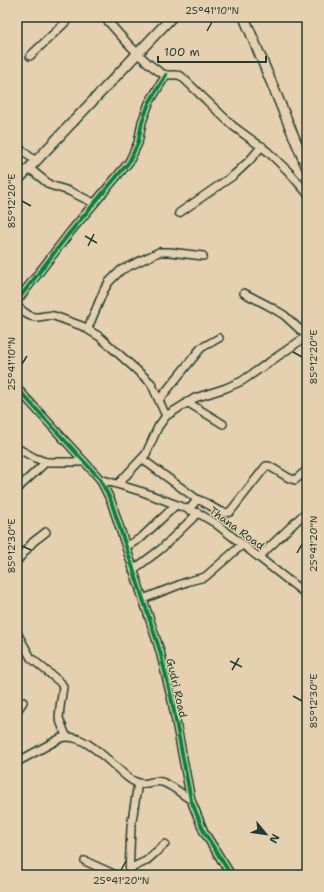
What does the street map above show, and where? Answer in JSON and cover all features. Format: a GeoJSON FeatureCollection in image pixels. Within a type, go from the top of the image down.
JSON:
{"type":"FeatureCollection","features":[{"type":"Feature","properties":{"kind":"main road"},"geometry":{"type":"LineString","coordinates":[[17,181],[172,17]]}},
{"type":"Feature","properties":{"kind":"main road"},"geometry":{"type":"LineString","coordinates":[[244,17],[307,168]]}},
{"type":"Feature","properties":{"kind":"street"},"geometry":{"type":"LineString","coordinates":[[104,17],[150,64],[166,75],[181,76],[233,126],[262,146],[288,171],[307,193]]}},
{"type":"Feature","properties":{"kind":"street"},"geometry":{"type":"LineString","coordinates":[[30,56],[65,19]]}},
{"type":"Feature","properties":{"kind":"street"},"geometry":{"type":"LineString","coordinates":[[17,301],[71,231],[129,162],[134,152],[149,103],[166,75]]}},
{"type":"Feature","properties":{"kind":"street"},"geometry":{"type":"LineString","coordinates":[[17,146],[50,185],[69,191],[94,204]]}},
{"type":"Feature","properties":{"kind":"street"},"geometry":{"type":"LineString","coordinates":[[179,213],[234,175],[250,161],[262,146]]}},
{"type":"Feature","properties":{"kind":"street"},"geometry":{"type":"LineString","coordinates":[[88,328],[104,290],[109,282],[121,270],[159,252],[204,256]]}},
{"type":"Feature","properties":{"kind":"street"},"geometry":{"type":"LineString","coordinates":[[118,484],[142,459],[152,442],[158,427],[166,416],[195,398],[242,381],[307,336],[284,315],[244,293]]}},
{"type":"Feature","properties":{"kind":"street"},"geometry":{"type":"LineString","coordinates":[[17,306],[32,317],[36,318],[49,314],[88,328],[151,383],[166,416]]}},
{"type":"Feature","properties":{"kind":"street"},"geometry":{"type":"LineString","coordinates":[[159,400],[201,348],[219,338]]}},
{"type":"Feature","properties":{"kind":"street"},"geometry":{"type":"LineString","coordinates":[[17,388],[100,479]]}},
{"type":"Feature","properties":{"kind":"street"},"geometry":{"type":"LineString","coordinates":[[187,402],[223,424]]}},
{"type":"Feature","properties":{"kind":"street"},"geometry":{"type":"LineString","coordinates":[[17,448],[46,462],[84,462]]}},
{"type":"Feature","properties":{"kind":"street"},"geometry":{"type":"LineString","coordinates":[[142,459],[198,500],[202,500],[221,512],[226,513],[230,512],[266,466],[269,466],[295,480],[307,470]]}},
{"type":"Feature","properties":{"kind":"street"},"geometry":{"type":"LineString","coordinates":[[17,489],[46,462]]}},
{"type":"Feature","properties":{"kind":"street","name":"Thana Road"},"geometry":{"type":"LineString","coordinates":[[100,479],[198,513],[215,523],[259,556],[307,595]]}},
{"type":"Feature","properties":{"kind":"street","name":"Gudri Road"},"geometry":{"type":"LineString","coordinates":[[100,479],[111,501],[160,651],[172,701],[191,800],[204,832],[230,875]]}},
{"type":"Feature","properties":{"kind":"street"},"geometry":{"type":"LineString","coordinates":[[189,510],[198,500]]}},
{"type":"Feature","properties":{"kind":"street"},"geometry":{"type":"LineString","coordinates":[[126,547],[142,537],[176,505]]}},
{"type":"Feature","properties":{"kind":"street"},"geometry":{"type":"LineString","coordinates":[[259,556],[307,511]]}},
{"type":"Feature","properties":{"kind":"street"},"geometry":{"type":"LineString","coordinates":[[133,570],[161,549],[198,513]]}},
{"type":"Feature","properties":{"kind":"street"},"geometry":{"type":"LineString","coordinates":[[17,561],[33,542],[46,532]]}},
{"type":"Feature","properties":{"kind":"street"},"geometry":{"type":"LineString","coordinates":[[143,599],[189,581],[205,578],[243,544]]}},
{"type":"Feature","properties":{"kind":"street"},"geometry":{"type":"LineString","coordinates":[[17,633],[31,658],[61,683],[63,687],[59,718],[66,736]]}},
{"type":"Feature","properties":{"kind":"street"},"geometry":{"type":"LineString","coordinates":[[17,711],[23,702]]}},
{"type":"Feature","properties":{"kind":"street"},"geometry":{"type":"LineString","coordinates":[[17,762],[66,736],[86,743],[138,784],[162,782],[191,800]]}},
{"type":"Feature","properties":{"kind":"street"},"geometry":{"type":"LineString","coordinates":[[129,872],[131,828],[138,784]]}},
{"type":"Feature","properties":{"kind":"street"},"geometry":{"type":"LineString","coordinates":[[129,872],[146,861],[165,844]]}},
{"type":"Feature","properties":{"kind":"street"},"geometry":{"type":"LineString","coordinates":[[85,860],[116,875]]}},
{"type":"Feature","properties":{"kind":"cycle path"},"geometry":{"type":"LineString","coordinates":[[17,301],[71,231],[129,162],[138,143],[142,122],[149,103],[166,75]]}},
{"type":"Feature","properties":{"kind":"cycle path"},"geometry":{"type":"LineString","coordinates":[[17,388],[100,479],[111,501],[160,651],[172,701],[191,800],[204,832],[231,875]]}}]}
